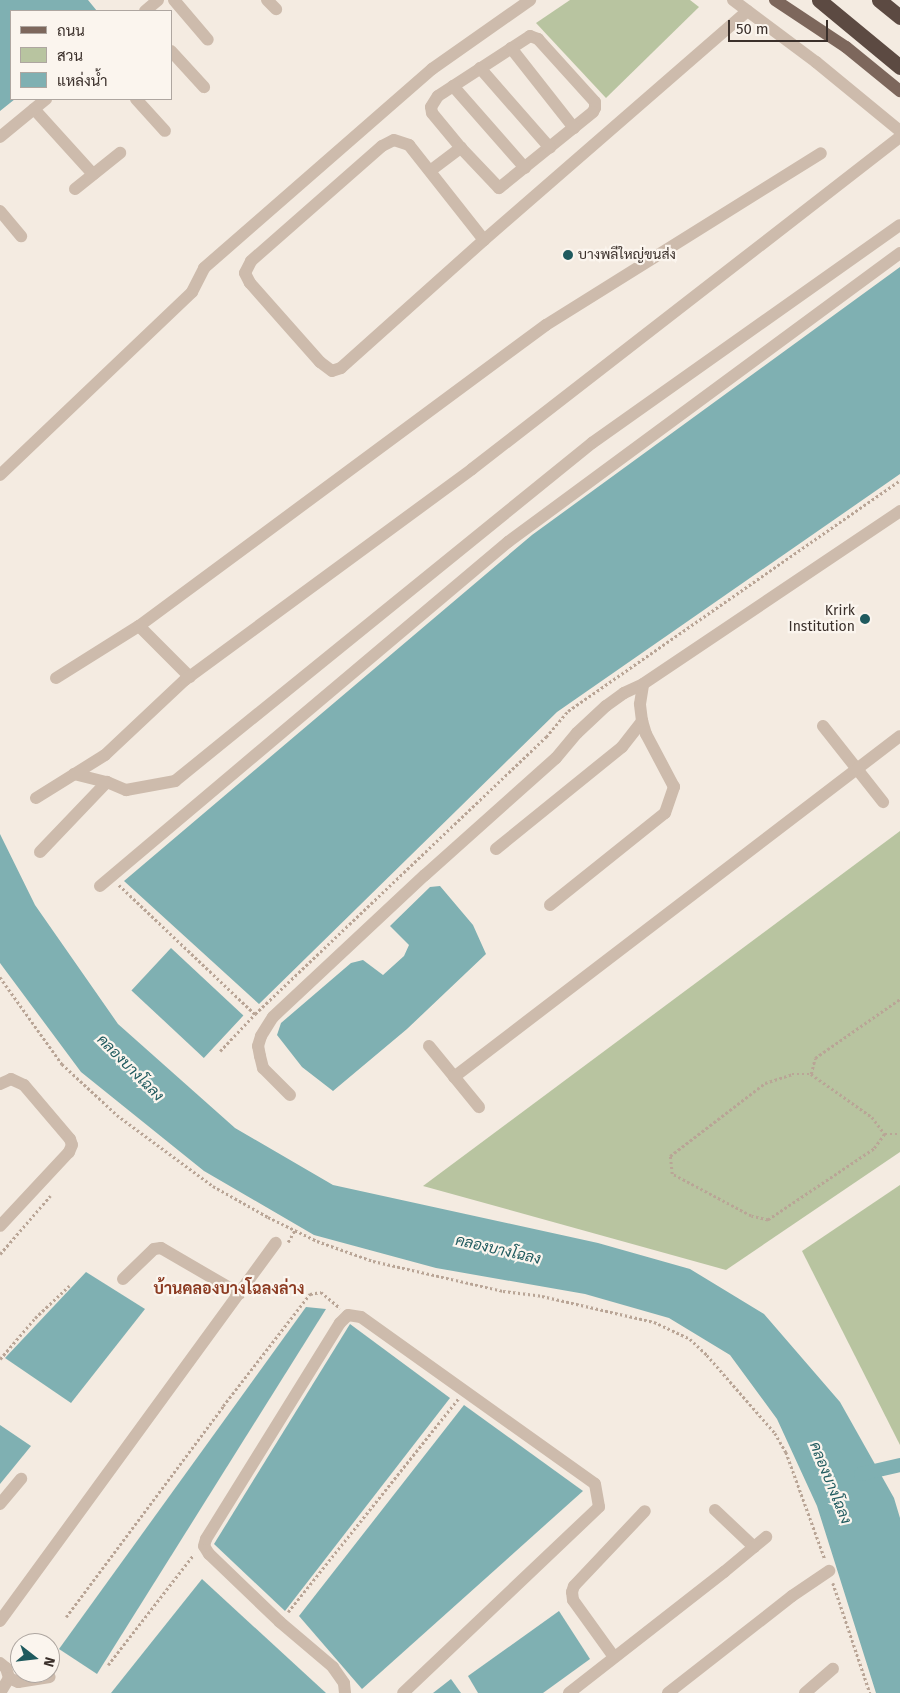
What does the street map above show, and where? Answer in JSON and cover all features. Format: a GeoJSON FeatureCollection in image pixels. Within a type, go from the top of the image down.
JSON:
{"type":"FeatureCollection","features":[{"type":"Feature","properties":{"kind":"highway"},"geometry":{"type":"LineString","coordinates":[[819,0],[900,67]]}},
{"type":"Feature","properties":{"kind":"highway"},"geometry":{"type":"LineString","coordinates":[[879,0],[900,17]]}},
{"type":"Feature","properties":{"kind":"main road"},"geometry":{"type":"LineString","coordinates":[[775,0],[846,47]]}},
{"type":"Feature","properties":{"kind":"main road"},"geometry":{"type":"LineString","coordinates":[[791,0],[900,91]]}},
{"type":"Feature","properties":{"kind":"street"},"geometry":{"type":"LineString","coordinates":[[146,10],[158,0]]}},
{"type":"Feature","properties":{"kind":"street"},"geometry":{"type":"LineString","coordinates":[[174,0],[208,40]]}},
{"type":"Feature","properties":{"kind":"street"},"geometry":{"type":"LineString","coordinates":[[0,475],[192,292],[204,268],[432,69],[530,0]]}},
{"type":"Feature","properties":{"kind":"street"},"geometry":{"type":"LineString","coordinates":[[732,0],[816,62],[900,131]]}},
{"type":"Feature","properties":{"kind":"street"},"geometry":{"type":"LineString","coordinates":[[484,240],[409,145],[394,140],[382,146],[251,261],[245,273],[250,282],[320,362],[332,371],[342,368],[484,240],[747,11]]}},
{"type":"Feature","properties":{"kind":"street"},"geometry":{"type":"LineString","coordinates":[[530,36],[538,39],[595,102],[593,112],[499,188],[461,148],[432,113],[431,107],[438,96],[511,48],[530,36]]}},
{"type":"Feature","properties":{"kind":"street"},"geometry":{"type":"LineString","coordinates":[[511,48],[574,128]]}},
{"type":"Feature","properties":{"kind":"street"},"geometry":{"type":"LineString","coordinates":[[172,52],[204,87]]}},
{"type":"Feature","properties":{"kind":"street"},"geometry":{"type":"LineString","coordinates":[[480,68],[550,148]]}},
{"type":"Feature","properties":{"kind":"street"},"geometry":{"type":"LineString","coordinates":[[453,86],[525,168]]}},
{"type":"Feature","properties":{"kind":"street"},"geometry":{"type":"LineString","coordinates":[[0,137],[45,100]]}},
{"type":"Feature","properties":{"kind":"street"},"geometry":{"type":"LineString","coordinates":[[137,100],[165,131]]}},
{"type":"Feature","properties":{"kind":"street"},"geometry":{"type":"LineString","coordinates":[[34,109],[93,174]]}},
{"type":"Feature","properties":{"kind":"street"},"geometry":{"type":"LineString","coordinates":[[36,798],[105,755],[190,676],[472,469],[900,137]]}},
{"type":"Feature","properties":{"kind":"street"},"geometry":{"type":"LineString","coordinates":[[430,171],[461,148]]}},
{"type":"Feature","properties":{"kind":"street"},"geometry":{"type":"LineString","coordinates":[[75,189],[120,153]]}},
{"type":"Feature","properties":{"kind":"street"},"geometry":{"type":"LineString","coordinates":[[56,678],[139,626],[546,324],[822,153]]}},
{"type":"Feature","properties":{"kind":"street"},"geometry":{"type":"LineString","coordinates":[[0,211],[21,236]]}},
{"type":"Feature","properties":{"kind":"street"},"geometry":{"type":"LineString","coordinates":[[74,774],[107,782],[126,790],[175,782],[592,443],[900,225]]}},
{"type":"Feature","properties":{"kind":"street"},"geometry":{"type":"LineString","coordinates":[[100,886],[508,542],[900,253]]}},
{"type":"Feature","properties":{"kind":"street"},"geometry":{"type":"LineString","coordinates":[[290,1095],[264,1068],[260,1056],[258,1046],[261,1036],[273,1016],[425,875],[556,758],[606,706],[624,693],[643,684],[900,511]]}},
{"type":"Feature","properties":{"kind":"street"},"geometry":{"type":"LineString","coordinates":[[139,626],[190,676]]}},
{"type":"Feature","properties":{"kind":"street"},"geometry":{"type":"LineString","coordinates":[[550,905],[665,813],[674,788],[646,734],[642,721],[640,704],[643,684]]}},
{"type":"Feature","properties":{"kind":"street"},"geometry":{"type":"LineString","coordinates":[[496,849],[622,747],[642,721]]}},
{"type":"Feature","properties":{"kind":"street"},"geometry":{"type":"LineString","coordinates":[[823,726],[883,802]]}},
{"type":"Feature","properties":{"kind":"street"},"geometry":{"type":"LineString","coordinates":[[454,1077],[900,736]]}},
{"type":"Feature","properties":{"kind":"street"},"geometry":{"type":"LineString","coordinates":[[40,852],[107,782]]}},
{"type":"Feature","properties":{"kind":"street"},"geometry":{"type":"LineString","coordinates":[[429,1046],[479,1106]]}},
{"type":"Feature","properties":{"kind":"street"},"geometry":{"type":"LineString","coordinates":[[0,1084],[12,1079],[24,1085],[70,1139],[72,1145],[69,1152],[0,1226]]}},
{"type":"Feature","properties":{"kind":"street"},"geometry":{"type":"LineString","coordinates":[[0,1621],[276,1243]]}},
{"type":"Feature","properties":{"kind":"street"},"geometry":{"type":"LineString","coordinates":[[123,1279],[154,1249],[160,1248],[240,1294]]}},
{"type":"Feature","properties":{"kind":"street"},"geometry":{"type":"LineString","coordinates":[[345,1693],[344,1683],[333,1667],[280,1622],[209,1554],[204,1546],[206,1539],[340,1323],[348,1315],[361,1317],[595,1484],[599,1507],[402,1693]]}},
{"type":"Feature","properties":{"kind":"street"},"geometry":{"type":"LineString","coordinates":[[0,1504],[21,1480]]}},
{"type":"Feature","properties":{"kind":"street"},"geometry":{"type":"LineString","coordinates":[[714,1510],[754,1547]]}},
{"type":"Feature","properties":{"kind":"street"},"geometry":{"type":"LineString","coordinates":[[614,1657],[573,1600],[572,1592],[574,1586],[645,1511]]}},
{"type":"Feature","properties":{"kind":"street"},"geometry":{"type":"LineString","coordinates":[[569,1693],[766,1536]]}},
{"type":"Feature","properties":{"kind":"street"},"geometry":{"type":"LineString","coordinates":[[668,1693],[826,1573]]}},
{"type":"Feature","properties":{"kind":"street"},"geometry":{"type":"LineString","coordinates":[[0,1663],[6,1668],[9,1678],[0,1693]]}},
{"type":"Feature","properties":{"kind":"street"},"geometry":{"type":"LineString","coordinates":[[805,1693],[833,1669]]}},
{"type":"Feature","properties":{"kind":"path"},"geometry":{"type":"LineString","coordinates":[[220,1051],[255,1014],[546,737],[568,711],[900,480]]}},
{"type":"Feature","properties":{"kind":"path"},"geometry":{"type":"LineString","coordinates":[[119,886],[255,1014]]}},
{"type":"Feature","properties":{"kind":"path"},"geometry":{"type":"LineString","coordinates":[[0,977],[62,1064],[117,1114],[213,1186],[268,1217],[317,1241],[373,1260],[503,1291],[542,1296],[654,1322],[690,1340],[707,1355],[775,1433],[786,1452],[826,1573],[870,1693]]}},
{"type":"Feature","properties":{"kind":"path"},"geometry":{"type":"LineString","coordinates":[[811,1074],[815,1058],[900,999]]}},
{"type":"Feature","properties":{"kind":"path"},"geometry":{"type":"LineString","coordinates":[[792,1074],[811,1074],[872,1117],[885,1134],[874,1149],[768,1220],[751,1216],[672,1174],[670,1156],[765,1083],[792,1074]]}},
{"type":"Feature","properties":{"kind":"path"},"geometry":{"type":"LineString","coordinates":[[885,1134],[900,1134]]}},
{"type":"Feature","properties":{"kind":"path"},"geometry":{"type":"LineString","coordinates":[[0,1254],[50,1196]]}},
{"type":"Feature","properties":{"kind":"path"},"geometry":{"type":"LineString","coordinates":[[0,1359],[35,1318],[69,1286]]}},
{"type":"Feature","properties":{"kind":"path"},"geometry":{"type":"LineString","coordinates":[[66,1617],[223,1406],[310,1294],[321,1292],[348,1315]]}},
{"type":"Feature","properties":{"kind":"path"},"geometry":{"type":"LineString","coordinates":[[280,1622],[465,1390]]}},
{"type":"Feature","properties":{"kind":"path"},"geometry":{"type":"LineString","coordinates":[[108,1665],[206,1539]]}},
{"type":"Feature","properties":{"kind":"green space"},"geometry":{"type":"Polygon","coordinates":[[[570,0],[690,0],[699,7],[606,98],[536,23],[570,0]]]}},
{"type":"Feature","properties":{"kind":"green space"},"geometry":{"type":"Polygon","coordinates":[[[900,831],[900,1152],[726,1270],[423,1186],[900,831]]]}},
{"type":"Feature","properties":{"kind":"green space"},"geometry":{"type":"Polygon","coordinates":[[[900,1185],[900,1445],[802,1251],[900,1185]]]}},
{"type":"Feature","properties":{"kind":"water"},"geometry":{"type":"Polygon","coordinates":[[[0,0],[88,0],[96,10],[10,10],[10,100],[14,100],[0,111],[0,0]]]}},
{"type":"Feature","properties":{"kind":"water"},"geometry":{"type":"Polygon","coordinates":[[[900,267],[900,474],[557,712],[259,1004],[124,881],[532,535],[900,267]]]}},
{"type":"Feature","properties":{"kind":"water","name":"คลองบางโฉลง"},"geometry":{"type":"Polygon","coordinates":[[[0,834],[35,905],[118,1024],[235,1128],[333,1185],[598,1243],[690,1269],[764,1314],[840,1402],[894,1498],[900,1518],[900,1693],[876,1693],[817,1506],[777,1419],[730,1355],[669,1318],[585,1294],[436,1268],[314,1235],[204,1171],[81,1072],[0,963],[0,834]]]}},
{"type":"Feature","properties":{"kind":"water"},"geometry":{"type":"Polygon","coordinates":[[[440,886],[473,925],[486,954],[407,1029],[333,1091],[302,1067],[277,1035],[281,1023],[351,963],[363,960],[383,975],[404,956],[409,945],[390,926],[430,887],[440,886]]]}},
{"type":"Feature","properties":{"kind":"water"},"geometry":{"type":"Polygon","coordinates":[[[171,948],[243,1016],[204,1058],[131,990],[171,948]]]}},
{"type":"Feature","properties":{"kind":"water"},"geometry":{"type":"Polygon","coordinates":[[[86,1272],[145,1309],[71,1403],[5,1358],[86,1272]]]}},
{"type":"Feature","properties":{"kind":"water"},"geometry":{"type":"Polygon","coordinates":[[[306,1307],[326,1309],[97,1674],[60,1650],[306,1307]]]}},
{"type":"Feature","properties":{"kind":"water"},"geometry":{"type":"Polygon","coordinates":[[[350,1324],[450,1398],[285,1611],[214,1544],[350,1324]]]}},
{"type":"Feature","properties":{"kind":"water"},"geometry":{"type":"Polygon","coordinates":[[[464,1405],[583,1491],[362,1689],[299,1616],[464,1405]]]}},
{"type":"Feature","properties":{"kind":"water"},"geometry":{"type":"Polygon","coordinates":[[[0,1425],[31,1446],[0,1484],[0,1425]]]}},
{"type":"Feature","properties":{"kind":"water"},"geometry":{"type":"Polygon","coordinates":[[[202,1579],[326,1693],[111,1693],[202,1579]]]}},
{"type":"Feature","properties":{"kind":"water"},"geometry":{"type":"Polygon","coordinates":[[[559,1611],[590,1659],[543,1693],[478,1693],[468,1676],[559,1611]]]}},
{"type":"Feature","properties":{"kind":"water"},"geometry":{"type":"Polygon","coordinates":[[[451,1679],[461,1693],[433,1693],[451,1679]]]}},
{"type":"Feature","properties":{"kind":"waterway"},"geometry":{"type":"LineString","coordinates":[[861,1474],[900,1465]]}},
{"type":"Feature","properties":{"kind":"place","name":"บางพลีใหญ่ขนส่ง"},"geometry":{"type":"Point","coordinates":[568,255]}},
{"type":"Feature","properties":{"kind":"place","name":"Krirk Institution"},"geometry":{"type":"Point","coordinates":[865,619]}},
{"type":"Feature","properties":{"kind":"district","name":"บ้านคลองบางโฉลงล่าง"},"geometry":{"type":"Point","coordinates":[229,1289]}}]}
